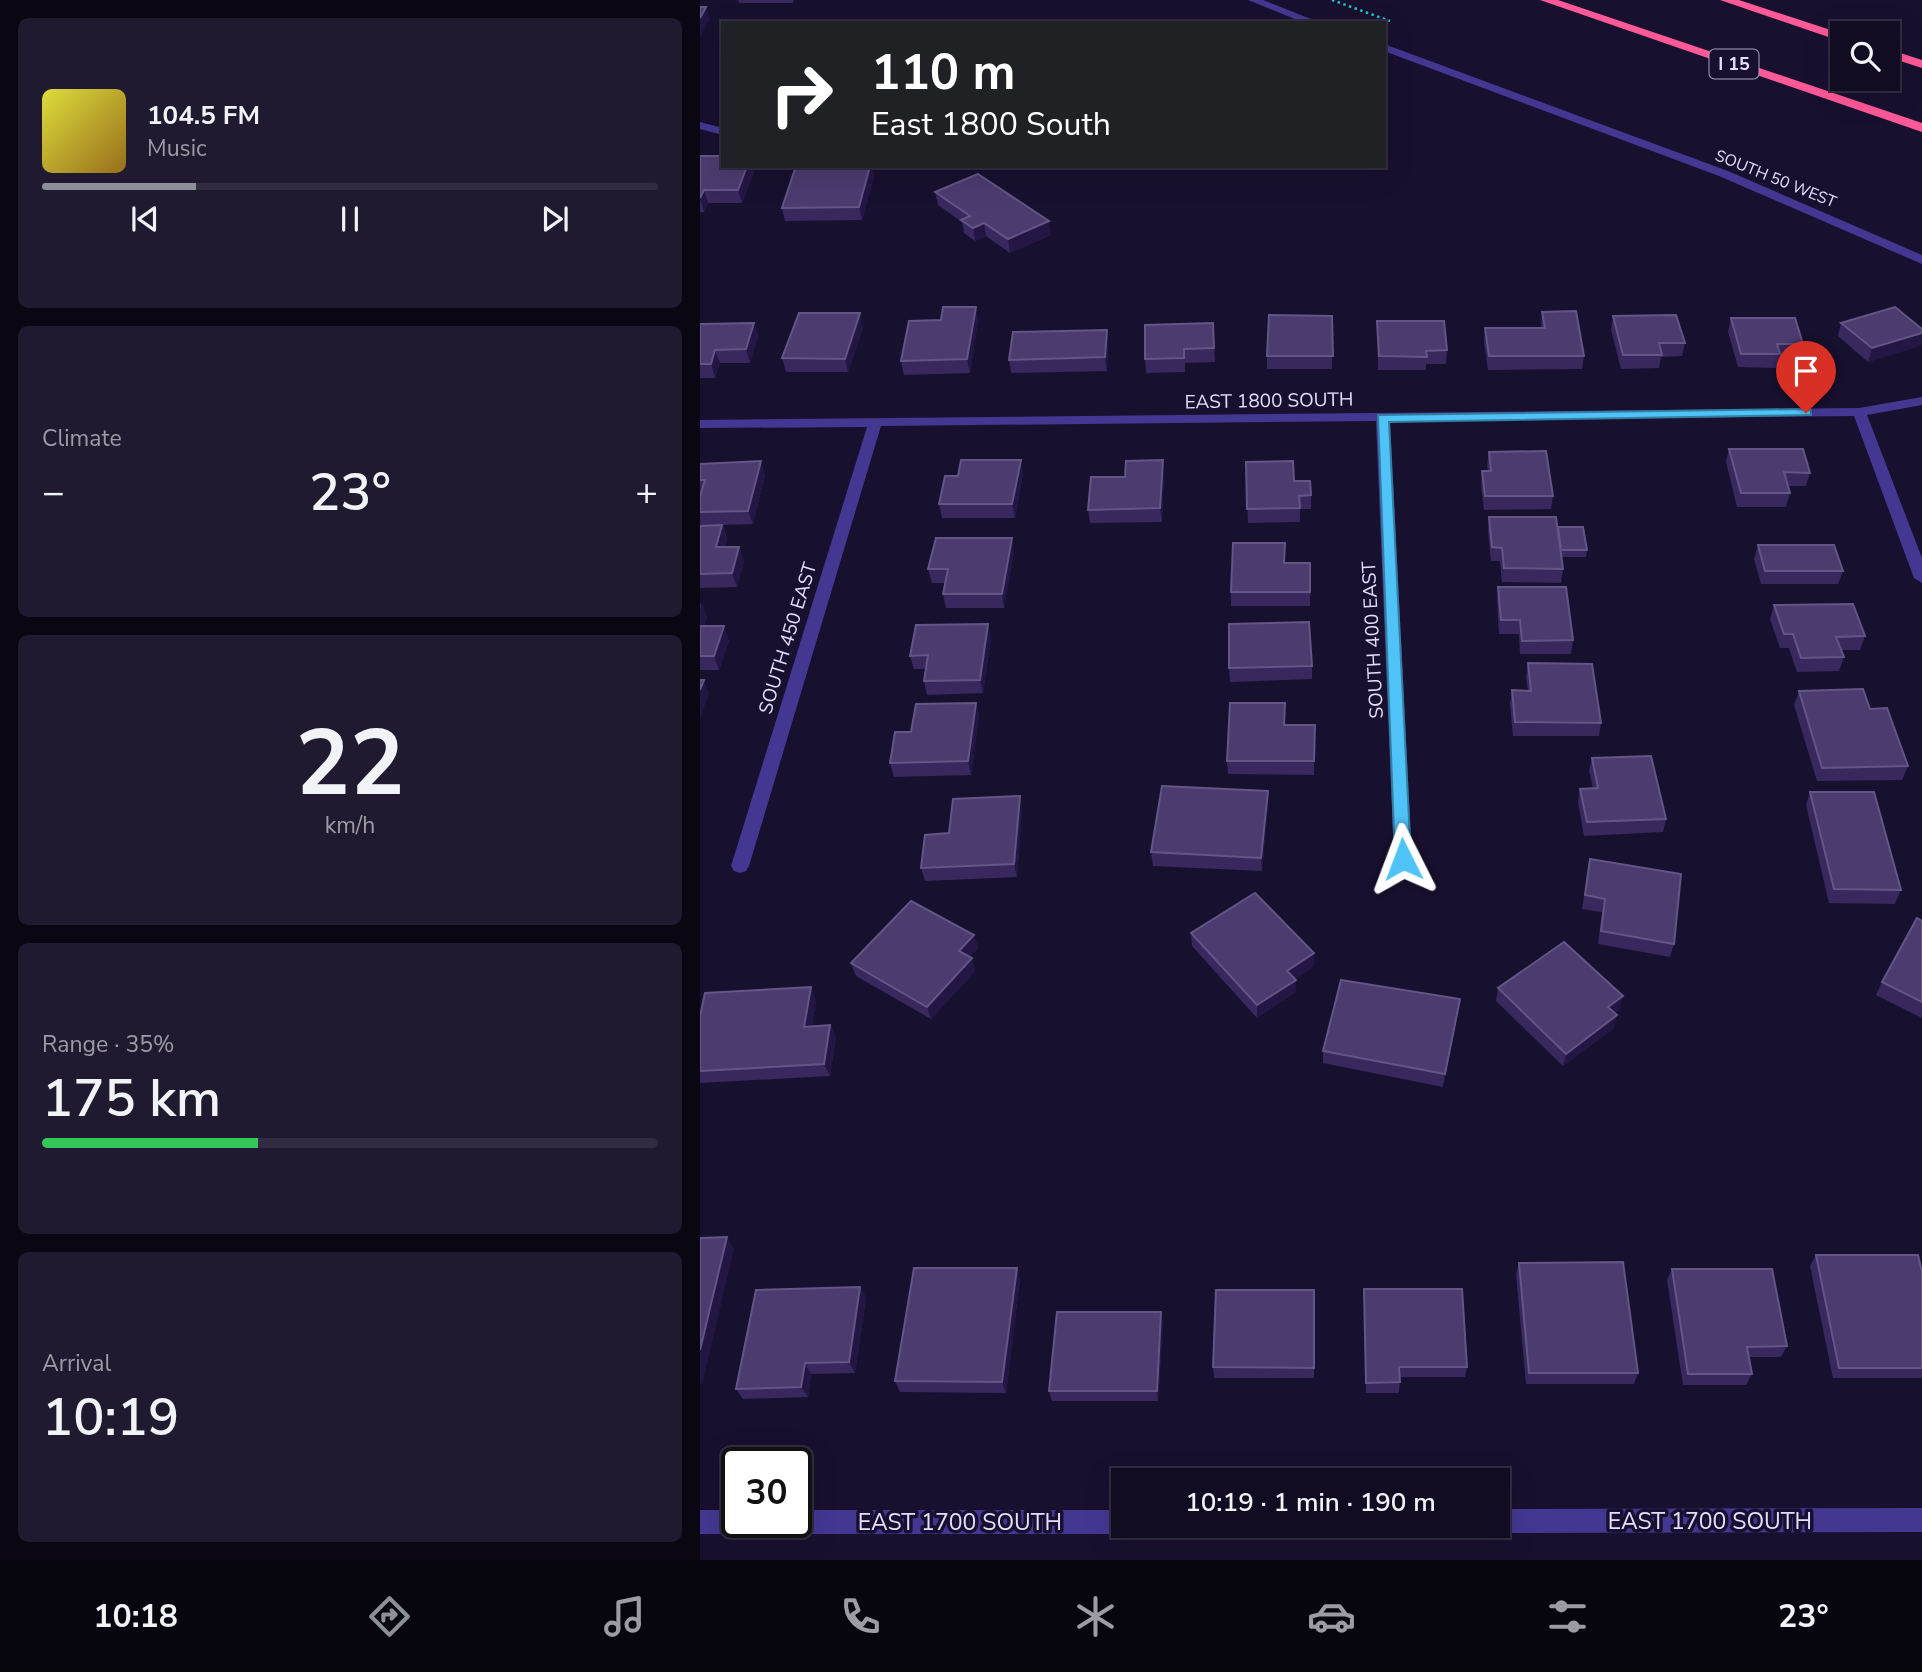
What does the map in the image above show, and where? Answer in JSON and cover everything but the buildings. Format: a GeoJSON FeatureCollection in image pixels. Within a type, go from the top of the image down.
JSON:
{"type":"FeatureCollection","features":[{"type":"Feature","properties":{"kind":"highway","name":"I 15"},"geometry":{"type":"LineString","coordinates":[[1546,0],[1922,128]]}},
{"type":"Feature","properties":{"kind":"highway"},"geometry":{"type":"LineString","coordinates":[[1726,0],[1830,34]]}},
{"type":"Feature","properties":{"kind":"highway"},"geometry":{"type":"LineString","coordinates":[[1734,0],[1830,27]]}},
{"type":"Feature","properties":{"kind":"highway"},"geometry":{"type":"LineString","coordinates":[[1900,48],[1922,54]]}},
{"type":"Feature","properties":{"kind":"highway"},"geometry":{"type":"LineString","coordinates":[[1900,57],[1922,64]]}},
{"type":"Feature","properties":{"kind":"street"},"geometry":{"type":"LineString","coordinates":[[1253,0],[1311,21]]}},
{"type":"Feature","properties":{"kind":"street","name":"SOUTH 50 WEST"},"geometry":{"type":"LineString","coordinates":[[1386,48],[1617,130],[1845,223],[1922,260]]}},
{"type":"Feature","properties":{"kind":"street"},"geometry":{"type":"LineString","coordinates":[[700,125],[721,131]]}},
{"type":"Feature","properties":{"kind":"street","name":"EAST 1800 SOUTH"},"geometry":{"type":"LineString","coordinates":[[700,424],[1859,412],[1922,401]]}},
{"type":"Feature","properties":{"kind":"street"},"geometry":{"type":"LineString","coordinates":[[1859,412],[1922,578]]}},
{"type":"Feature","properties":{"kind":"street","name":"SOUTH 400 EAST"},"geometry":{"type":"LineString","coordinates":[[1383,418],[1403,859]]}},
{"type":"Feature","properties":{"kind":"street","name":"SOUTH 450 EAST"},"geometry":{"type":"LineString","coordinates":[[740,866],[875,423]]}},
{"type":"Feature","properties":{"kind":"street","name":"EAST 1700 SOUTH"},"geometry":{"type":"LineString","coordinates":[[1510,1521],[1922,1520]]}},
{"type":"Feature","properties":{"kind":"street"},"geometry":{"type":"LineString","coordinates":[[700,1522],[721,1522]]}},
{"type":"Feature","properties":{"kind":"street","name":"EAST 1700 SOUTH"},"geometry":{"type":"LineString","coordinates":[[812,1522],[1111,1522]]}},
{"type":"Feature","properties":{"kind":"route"},"geometry":{"type":"LineString","coordinates":[[1403,859],[1383,418],[1806,413]]}}]}
